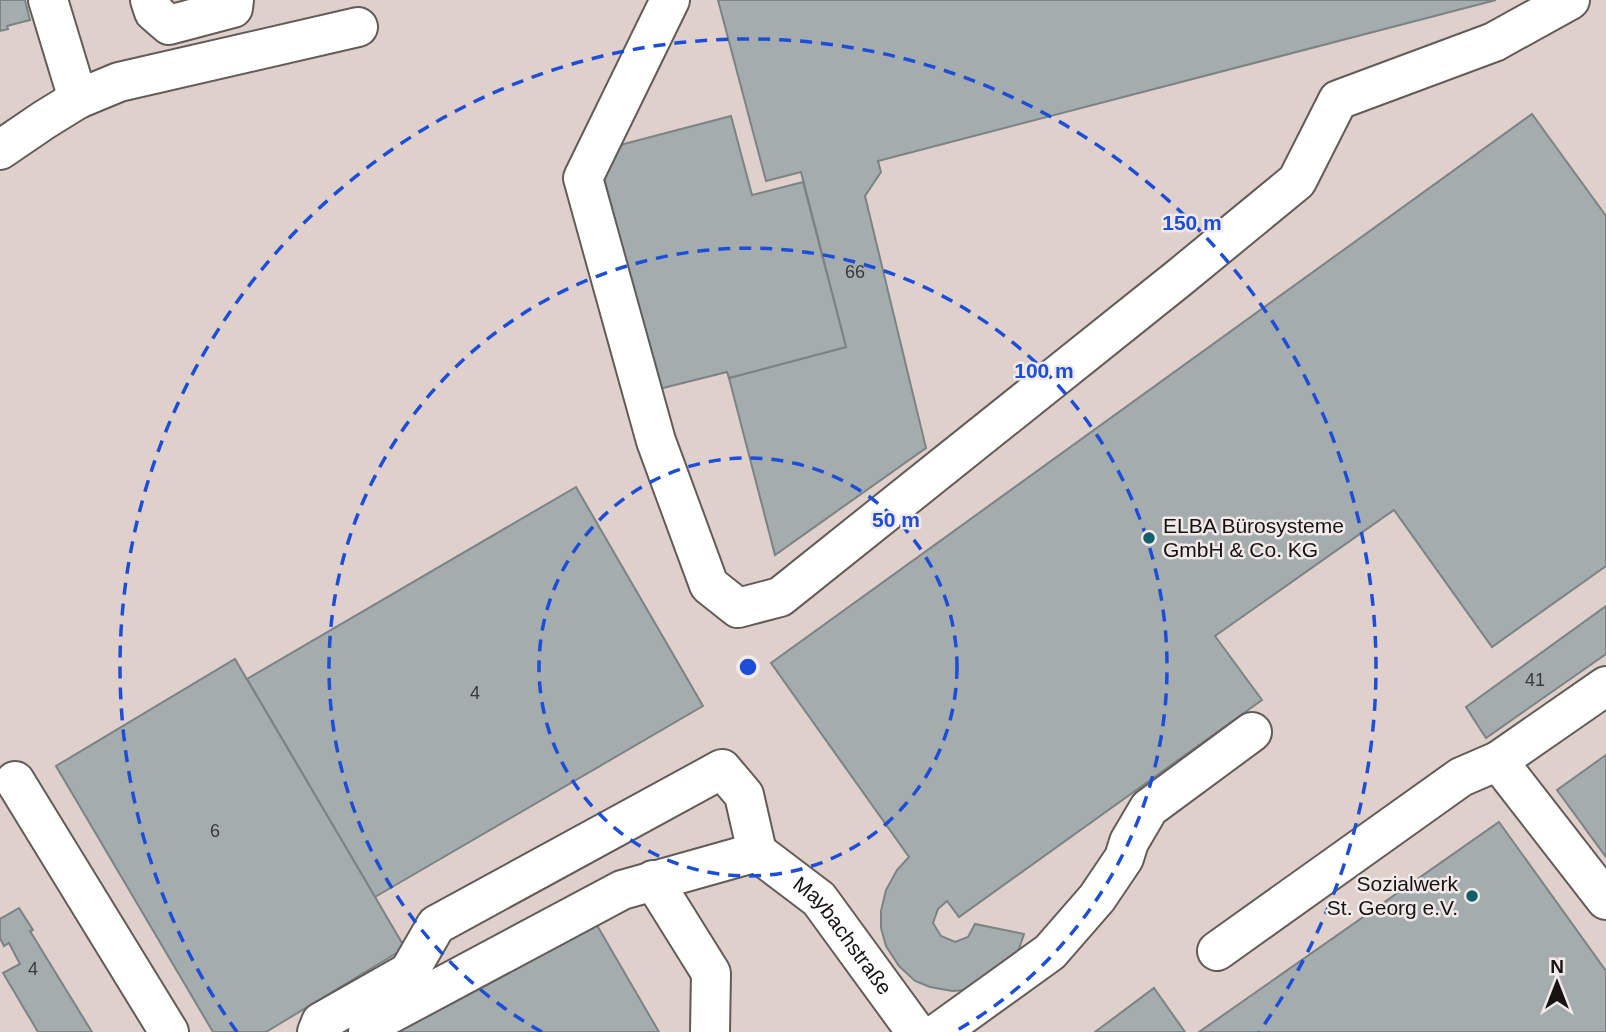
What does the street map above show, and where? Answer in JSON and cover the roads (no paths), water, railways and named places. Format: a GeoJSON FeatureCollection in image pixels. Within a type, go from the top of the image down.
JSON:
{"type":"FeatureCollection","features":[{"type":"Feature","properties":{"kind":"street"},"geometry":{"type":"LineString","coordinates":[[48,0],[78,99]]}},
{"type":"Feature","properties":{"kind":"street"},"geometry":{"type":"LineString","coordinates":[[150,0],[153,12],[169,25],[233,8],[234,0]]}},
{"type":"Feature","properties":{"kind":"street"},"geometry":{"type":"LineString","coordinates":[[670,0],[583,178],[656,441],[709,585],[738,608],[780,597],[1297,181],[1338,100],[1494,42],[1570,0]]}},
{"type":"Feature","properties":{"kind":"street"},"geometry":{"type":"LineString","coordinates":[[0,150],[78,99],[119,82],[358,27]]}},
{"type":"Feature","properties":{"kind":"street"},"geometry":{"type":"LineString","coordinates":[[1217,951],[1461,777],[1499,761],[1606,686]]}},
{"type":"Feature","properties":{"kind":"street"},"geometry":{"type":"LineString","coordinates":[[939,1032],[1050,952],[1097,898],[1124,858],[1129,842],[1149,808],[1252,732]]}},
{"type":"Feature","properties":{"kind":"street"},"geometry":{"type":"LineString","coordinates":[[1499,761],[1606,900]]}},
{"type":"Feature","properties":{"kind":"street"},"geometry":{"type":"LineString","coordinates":[[317,1032],[321,1022],[409,972],[436,925],[722,769],[744,795],[757,852],[622,890],[373,1023],[368,1032]]}},
{"type":"Feature","properties":{"kind":"street"},"geometry":{"type":"LineString","coordinates":[[15,781],[169,1032]]}},
{"type":"Feature","properties":{"kind":"street","name":"Maybachstraße"},"geometry":{"type":"LineString","coordinates":[[757,852],[819,899],[916,1032]]}},
{"type":"Feature","properties":{"kind":"street"},"geometry":{"type":"LineString","coordinates":[[653,880],[711,972],[709,1032]]}},
{"type":"Feature","properties":{"kind":"place","name":"ELBA Bürosysteme GmbH & Co. KG"},"geometry":{"type":"Point","coordinates":[1149,538]}},
{"type":"Feature","properties":{"kind":"place","name":"Sozialwerk St. Georg e.V."},"geometry":{"type":"Point","coordinates":[1472,896]}}]}
